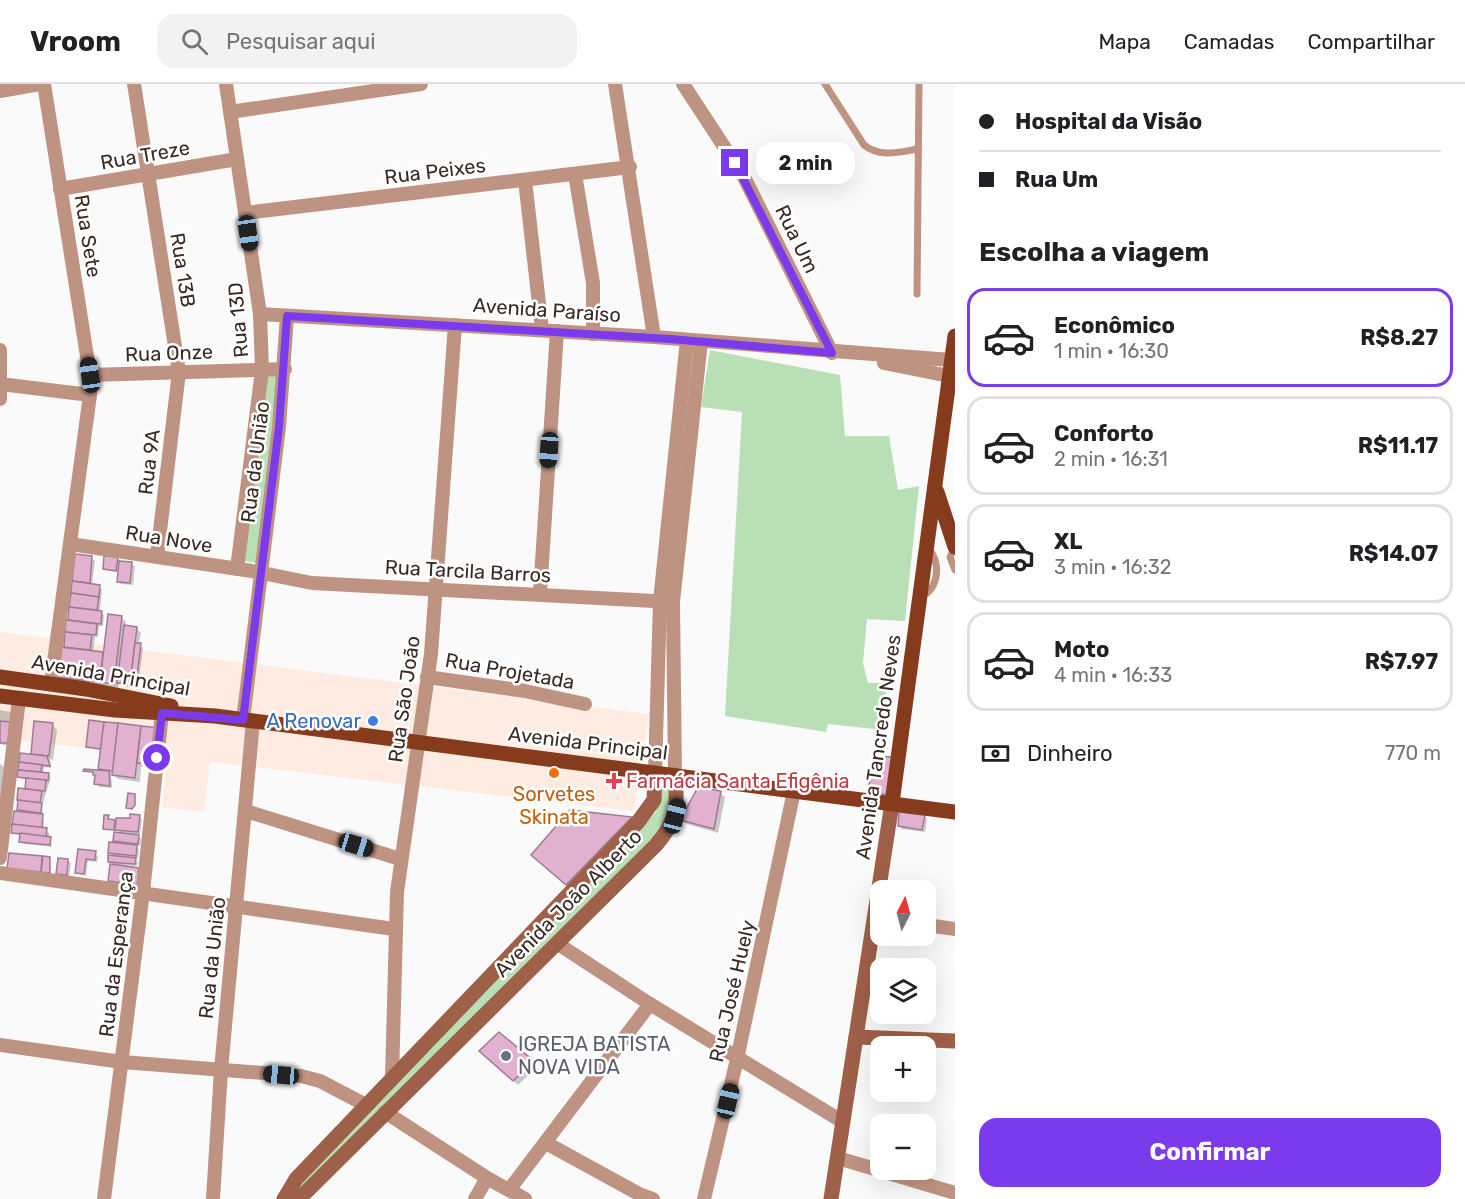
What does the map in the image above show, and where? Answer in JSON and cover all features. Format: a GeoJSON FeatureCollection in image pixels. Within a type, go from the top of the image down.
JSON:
{"type":"FeatureCollection","features":[{"type":"Feature","properties":{"kind":"main road","name":"Avenida Tancredo Neves"},"geometry":{"type":"LineString","coordinates":[[892,803],[952,376],[955,336]]}},
{"type":"Feature","properties":{"kind":"main road"},"geometry":{"type":"LineString","coordinates":[[936,487],[953,543]]}},
{"type":"Feature","properties":{"kind":"main road"},"geometry":{"type":"LineString","coordinates":[[928,542],[941,531],[953,543]]}},
{"type":"Feature","properties":{"kind":"main road","name":"Avenida Principal"},"geometry":{"type":"LineString","coordinates":[[0,677],[51,684],[248,721],[955,812]]}},
{"type":"Feature","properties":{"kind":"main road","name":"Avenida Principal"},"geometry":{"type":"LineString","coordinates":[[0,696],[162,713],[215,716]]}},
{"type":"Feature","properties":{"kind":"street"},"geometry":{"type":"LineString","coordinates":[[1,90],[40,84]]}},
{"type":"Feature","properties":{"kind":"street","name":"Rua Sete"},"geometry":{"type":"LineString","coordinates":[[45,84],[90,375],[90,395],[51,684]]}},
{"type":"Feature","properties":{"kind":"street","name":"Rua 13B"},"geometry":{"type":"LineString","coordinates":[[134,84],[179,372]]}},
{"type":"Feature","properties":{"kind":"street","name":"Rua 13D"},"geometry":{"type":"LineString","coordinates":[[226,84],[260,314],[262,370],[237,569]]}},
{"type":"Feature","properties":{"kind":"street"},"geometry":{"type":"LineString","coordinates":[[230,112],[421,84]]}},
{"type":"Feature","properties":{"kind":"street"},"geometry":{"type":"LineString","coordinates":[[615,84],[630,167],[654,338]]}},
{"type":"Feature","properties":{"kind":"street","name":"Rua Um"},"geometry":{"type":"LineString","coordinates":[[683,84],[744,177],[832,353]]}},
{"type":"Feature","properties":{"kind":"street","name":"Rua Treze"},"geometry":{"type":"LineString","coordinates":[[60,189],[237,159]]}},
{"type":"Feature","properties":{"kind":"street","name":"Rua Peixes"},"geometry":{"type":"LineString","coordinates":[[245,213],[630,167]]}},
{"type":"Feature","properties":{"kind":"street"},"geometry":{"type":"LineString","coordinates":[[575,174],[593,283],[593,334]]}},
{"type":"Feature","properties":{"kind":"street"},"geometry":{"type":"LineString","coordinates":[[525,180],[542,330]]}},
{"type":"Feature","properties":{"kind":"street","name":"Avenida Paraíso"},"geometry":{"type":"LineString","coordinates":[[260,314],[542,330],[953,361]]}},
{"type":"Feature","properties":{"kind":"street","name":"Rua da União"},"geometry":{"type":"LineString","coordinates":[[213,1199],[221,1070],[246,811],[248,721],[261,574],[285,369],[287,316]]}},
{"type":"Feature","properties":{"kind":"street","name":"Rua São João"},"geometry":{"type":"LineString","coordinates":[[392,1078],[394,930],[400,859],[428,677],[437,588],[455,325]]}},
{"type":"Feature","properties":{"kind":"street"},"geometry":{"type":"LineString","coordinates":[[540,593],[556,331]]}},
{"type":"Feature","properties":{"kind":"street","name":"Avenida João Alberto"},"geometry":{"type":"LineString","coordinates":[[284,1199],[296,1179],[638,822],[654,800],[687,340]]}},
{"type":"Feature","properties":{"kind":"street","name":"Avenida João Alberto"},"geometry":{"type":"LineString","coordinates":[[299,1199],[558,944],[663,837],[675,816],[678,804],[667,601],[701,341]]}},
{"type":"Feature","properties":{"kind":"street"},"geometry":{"type":"LineString","coordinates":[[0,350],[0,399]]}},
{"type":"Feature","properties":{"kind":"street","name":"Avenida Paraíso"},"geometry":{"type":"LineString","coordinates":[[832,353],[952,376]]}},
{"type":"Feature","properties":{"kind":"street","name":"Rua Onze"},"geometry":{"type":"LineString","coordinates":[[90,375],[285,369]]}},
{"type":"Feature","properties":{"kind":"street","name":"Rua 9A"},"geometry":{"type":"LineString","coordinates":[[157,556],[179,372]]}},
{"type":"Feature","properties":{"kind":"street"},"geometry":{"type":"LineString","coordinates":[[1,384],[90,395]]}},
{"type":"Feature","properties":{"kind":"street","name":"Rua Nove"},"geometry":{"type":"LineString","coordinates":[[70,544],[261,574]]}},
{"type":"Feature","properties":{"kind":"street","name":"Rua Tarcila Barros"},"geometry":{"type":"LineString","coordinates":[[261,574],[312,583],[667,601]]}},
{"type":"Feature","properties":{"kind":"street","name":"Rua Projetada"},"geometry":{"type":"LineString","coordinates":[[428,677],[525,691],[585,704]]}},
{"type":"Feature","properties":{"kind":"street"},"geometry":{"type":"LineString","coordinates":[[0,858],[20,699]]}},
{"type":"Feature","properties":{"kind":"street","name":"Rua da Esperança"},"geometry":{"type":"LineString","coordinates":[[104,1199],[143,892],[162,713]]}},
{"type":"Feature","properties":{"kind":"street","name":"Rua José Huely"},"geometry":{"type":"LineString","coordinates":[[704,1199],[737,1059],[794,791]]}},
{"type":"Feature","properties":{"kind":"street","name":"Avenida Tancredo Neves"},"geometry":{"type":"LineString","coordinates":[[882,880],[892,803]]}},
{"type":"Feature","properties":{"kind":"street"},"geometry":{"type":"LineString","coordinates":[[246,811],[400,859]]}},
{"type":"Feature","properties":{"kind":"street"},"geometry":{"type":"LineString","coordinates":[[0,873],[394,930]]}},
{"type":"Feature","properties":{"kind":"street"},"geometry":{"type":"LineString","coordinates":[[936,926],[955,928]]}},
{"type":"Feature","properties":{"kind":"street"},"geometry":{"type":"LineString","coordinates":[[558,944],[737,1059],[843,1122]]}},
{"type":"Feature","properties":{"kind":"street","name":"Avenida Tancredo Neves"},"geometry":{"type":"LineString","coordinates":[[831,1199],[872,946]]}},
{"type":"Feature","properties":{"kind":"street"},"geometry":{"type":"LineString","coordinates":[[509,1190],[650,1004]]}},
{"type":"Feature","properties":{"kind":"street"},"geometry":{"type":"LineString","coordinates":[[856,1036],[955,1041]]}},
{"type":"Feature","properties":{"kind":"street"},"geometry":{"type":"LineString","coordinates":[[0,1045],[122,1062],[301,1076],[320,1081],[366,1105]]}},
{"type":"Feature","properties":{"kind":"street"},"geometry":{"type":"LineString","coordinates":[[385,1112],[487,1178],[525,1199]]}},
{"type":"Feature","properties":{"kind":"street"},"geometry":{"type":"LineString","coordinates":[[546,1143],[639,1194],[653,1199]]}},
{"type":"Feature","properties":{"kind":"street"},"geometry":{"type":"LineString","coordinates":[[838,1158],[951,1195]]}},
{"type":"Feature","properties":{"kind":"street"},"geometry":{"type":"LineString","coordinates":[[475,1199],[487,1178]]}},
{"type":"Feature","properties":{"kind":"lane"},"geometry":{"type":"LineString","coordinates":[[825,84],[864,145],[873,152],[889,154],[918,149]]}},
{"type":"Feature","properties":{"kind":"lane"},"geometry":{"type":"LineString","coordinates":[[917,294],[919,84]]}},
{"type":"Feature","properties":{"kind":"lane"},"geometry":{"type":"LineString","coordinates":[[953,543],[950,557],[955,570]]}},
{"type":"Feature","properties":{"kind":"shaded area"},"geometry":{"type":"Polygon","coordinates":[[[0,632],[649,714],[634,811],[210,762],[204,812],[162,807],[167,757],[0,738],[0,632]]]}},
{"type":"Feature","properties":{"kind":"green space"},"geometry":{"type":"Polygon","coordinates":[[[710,350],[840,375],[845,436],[889,436],[898,490],[919,486],[905,621],[867,619],[863,663],[868,683],[887,683],[883,730],[828,724],[826,732],[725,716],[742,412],[701,407],[710,350]]]}},
{"type":"Feature","properties":{"kind":"green space"},"geometry":{"type":"Polygon","coordinates":[[[266,374],[279,374],[257,563],[243,561],[266,374]]]}},
{"type":"Feature","properties":{"kind":"green space"},"geometry":{"type":"Polygon","coordinates":[[[661,782],[672,782],[672,805],[661,830],[293,1199],[302,1180],[656,812],[661,782]]]}},
{"type":"Feature","properties":{"kind":"building"},"geometry":{"type":"Polygon","coordinates":[[[75,554],[92,556],[90,583],[72,581],[75,554]]]}},
{"type":"Feature","properties":{"kind":"building"},"geometry":{"type":"Polygon","coordinates":[[[104,556],[118,557],[116,571],[103,569],[104,556]]]}},
{"type":"Feature","properties":{"kind":"building"},"geometry":{"type":"Polygon","coordinates":[[[119,561],[132,562],[130,583],[117,582],[119,561]]]}},
{"type":"Feature","properties":{"kind":"building"},"geometry":{"type":"Polygon","coordinates":[[[72,581],[100,585],[99,597],[71,593],[72,581]]]}},
{"type":"Feature","properties":{"kind":"building"},"geometry":{"type":"Polygon","coordinates":[[[71,593],[99,597],[97,610],[69,607],[71,593]]]}},
{"type":"Feature","properties":{"kind":"building"},"geometry":{"type":"Polygon","coordinates":[[[69,607],[102,611],[101,624],[68,620],[69,607]]]}},
{"type":"Feature","properties":{"kind":"building"},"geometry":{"type":"Polygon","coordinates":[[[108,614],[122,616],[114,684],[100,682],[108,614]]]}},
{"type":"Feature","properties":{"kind":"building"},"geometry":{"type":"Polygon","coordinates":[[[66,620],[97,624],[96,635],[65,632],[66,620]]]}},
{"type":"Feature","properties":{"kind":"building"},"geometry":{"type":"Polygon","coordinates":[[[124,625],[137,627],[130,684],[117,683],[124,625]]]}},
{"type":"Feature","properties":{"kind":"building"},"geometry":{"type":"Polygon","coordinates":[[[65,632],[92,635],[90,650],[64,647],[65,632]]]}},
{"type":"Feature","properties":{"kind":"building"},"geometry":{"type":"Polygon","coordinates":[[[135,643],[141,643],[136,685],[130,684],[135,643]]]}},
{"type":"Feature","properties":{"kind":"building"},"geometry":{"type":"Polygon","coordinates":[[[60,647],[103,652],[100,682],[56,677],[60,647]]]}},
{"type":"Feature","properties":{"kind":"building"},"geometry":{"type":"Polygon","coordinates":[[[89,720],[104,722],[101,749],[86,747],[89,720]]]}},
{"type":"Feature","properties":{"kind":"building"},"geometry":{"type":"Polygon","coordinates":[[[0,721],[10,722],[8,743],[0,743],[0,721]]]}},
{"type":"Feature","properties":{"kind":"building"},"geometry":{"type":"Polygon","coordinates":[[[34,721],[53,723],[49,756],[31,754],[34,721]]]}},
{"type":"Feature","properties":{"kind":"building"},"geometry":{"type":"Polygon","coordinates":[[[104,722],[118,723],[113,771],[98,769],[104,722]]]}},
{"type":"Feature","properties":{"kind":"building"},"geometry":{"type":"Polygon","coordinates":[[[118,723],[141,726],[135,778],[112,775],[118,723]]]}},
{"type":"Feature","properties":{"kind":"building"},"geometry":{"type":"Polygon","coordinates":[[[141,726],[159,728],[155,765],[137,763],[141,726]]]}},
{"type":"Feature","properties":{"kind":"building"},"geometry":{"type":"Polygon","coordinates":[[[20,753],[47,756],[50,766],[19,762],[20,753]]]}},
{"type":"Feature","properties":{"kind":"building"},"geometry":{"type":"Polygon","coordinates":[[[874,756],[892,757],[887,795],[868,791],[874,756]]]}},
{"type":"Feature","properties":{"kind":"building"},"geometry":{"type":"Polygon","coordinates":[[[19,762],[42,765],[41,772],[18,770],[19,762]]]}},
{"type":"Feature","properties":{"kind":"building"},"geometry":{"type":"Polygon","coordinates":[[[84,769],[109,771],[110,786],[94,784],[93,772],[83,771],[84,769]]]}},
{"type":"Feature","properties":{"kind":"building"},"geometry":{"type":"Polygon","coordinates":[[[18,770],[49,773],[48,781],[17,777],[18,770]]]}},
{"type":"Feature","properties":{"kind":"building"},"geometry":{"type":"Polygon","coordinates":[[[26,778],[46,780],[45,791],[25,789],[26,778]]]}},
{"type":"Feature","properties":{"kind":"building"},"geometry":{"type":"Polygon","coordinates":[[[698,787],[721,791],[714,829],[680,820],[698,787]]]}},
{"type":"Feature","properties":{"kind":"building"},"geometry":{"type":"Polygon","coordinates":[[[18,788],[42,791],[40,803],[17,800],[18,788]]]}},
{"type":"Feature","properties":{"kind":"building"},"geometry":{"type":"Polygon","coordinates":[[[128,793],[135,794],[135,805],[132,809],[126,808],[128,793]]]}},
{"type":"Feature","properties":{"kind":"building"},"geometry":{"type":"Polygon","coordinates":[[[18,800],[42,803],[41,813],[17,810],[18,800]]]}},
{"type":"Feature","properties":{"kind":"building"},"geometry":{"type":"Polygon","coordinates":[[[570,810],[632,817],[566,885],[531,855],[570,810]]]}},
{"type":"Feature","properties":{"kind":"building"},"geometry":{"type":"Polygon","coordinates":[[[14,811],[43,814],[42,828],[12,824],[14,811]]]}},
{"type":"Feature","properties":{"kind":"building"},"geometry":{"type":"Polygon","coordinates":[[[899,812],[925,815],[922,830],[898,826],[899,812]]]}},
{"type":"Feature","properties":{"kind":"building"},"geometry":{"type":"Polygon","coordinates":[[[130,814],[140,815],[138,832],[115,830],[116,818],[130,818],[130,814]]]}},
{"type":"Feature","properties":{"kind":"building"},"geometry":{"type":"Polygon","coordinates":[[[104,815],[109,815],[108,819],[115,820],[114,830],[103,829],[104,815]]]}},
{"type":"Feature","properties":{"kind":"building"},"geometry":{"type":"Polygon","coordinates":[[[12,824],[47,828],[46,837],[11,833],[12,824]]]}},
{"type":"Feature","properties":{"kind":"building"},"geometry":{"type":"Polygon","coordinates":[[[114,832],[139,835],[138,844],[113,841],[114,832]]]}},
{"type":"Feature","properties":{"kind":"building"},"geometry":{"type":"Polygon","coordinates":[[[20,833],[51,837],[50,845],[19,842],[20,833]]]}},
{"type":"Feature","properties":{"kind":"building"},"geometry":{"type":"Polygon","coordinates":[[[109,842],[137,845],[136,856],[108,853],[109,842]]]}},
{"type":"Feature","properties":{"kind":"building"},"geometry":{"type":"Polygon","coordinates":[[[78,849],[96,851],[95,860],[86,859],[84,874],[75,873],[78,849]]]}},
{"type":"Feature","properties":{"kind":"building"},"geometry":{"type":"Polygon","coordinates":[[[9,853],[42,856],[41,872],[7,869],[9,853]]]}},
{"type":"Feature","properties":{"kind":"building"},"geometry":{"type":"Polygon","coordinates":[[[108,855],[136,858],[135,864],[108,862],[108,855]]]}},
{"type":"Feature","properties":{"kind":"building"},"geometry":{"type":"Polygon","coordinates":[[[43,856],[50,857],[50,873],[41,872],[43,856]]]}},
{"type":"Feature","properties":{"kind":"building"},"geometry":{"type":"Polygon","coordinates":[[[58,858],[68,859],[67,875],[56,874],[58,858]]]}},
{"type":"Feature","properties":{"kind":"building"},"geometry":{"type":"Polygon","coordinates":[[[110,864],[139,868],[137,885],[108,881],[110,864]]]}},
{"type":"Feature","properties":{"kind":"building","name":"IGREJA BATISTA NOVA VIDA"},"geometry":{"type":"Polygon","coordinates":[[[499,1032],[534,1061],[513,1081],[479,1051],[499,1032]]]}},
{"type":"Feature","properties":{"kind":"place","name":"A Renovar"},"geometry":{"type":"Point","coordinates":[373,721]}},
{"type":"Feature","properties":{"kind":"place","name":"Sorvetes Skinata"},"geometry":{"type":"Point","coordinates":[554,773]}},
{"type":"Feature","properties":{"kind":"place","name":"Farmácia Santa Efigênia"},"geometry":{"type":"Point","coordinates":[614,781]}},
{"type":"Feature","properties":{"kind":"place","name":"IGREJA BATISTA NOVA VIDA"},"geometry":{"type":"Point","coordinates":[506,1056]}},
{"type":"Feature","properties":{"kind":"route"},"geometry":{"type":"LineString","coordinates":[[157,758],[162,713],[243,720],[279,427],[285,369],[287,316],[670,339],[832,353],[735,163]]}}]}
